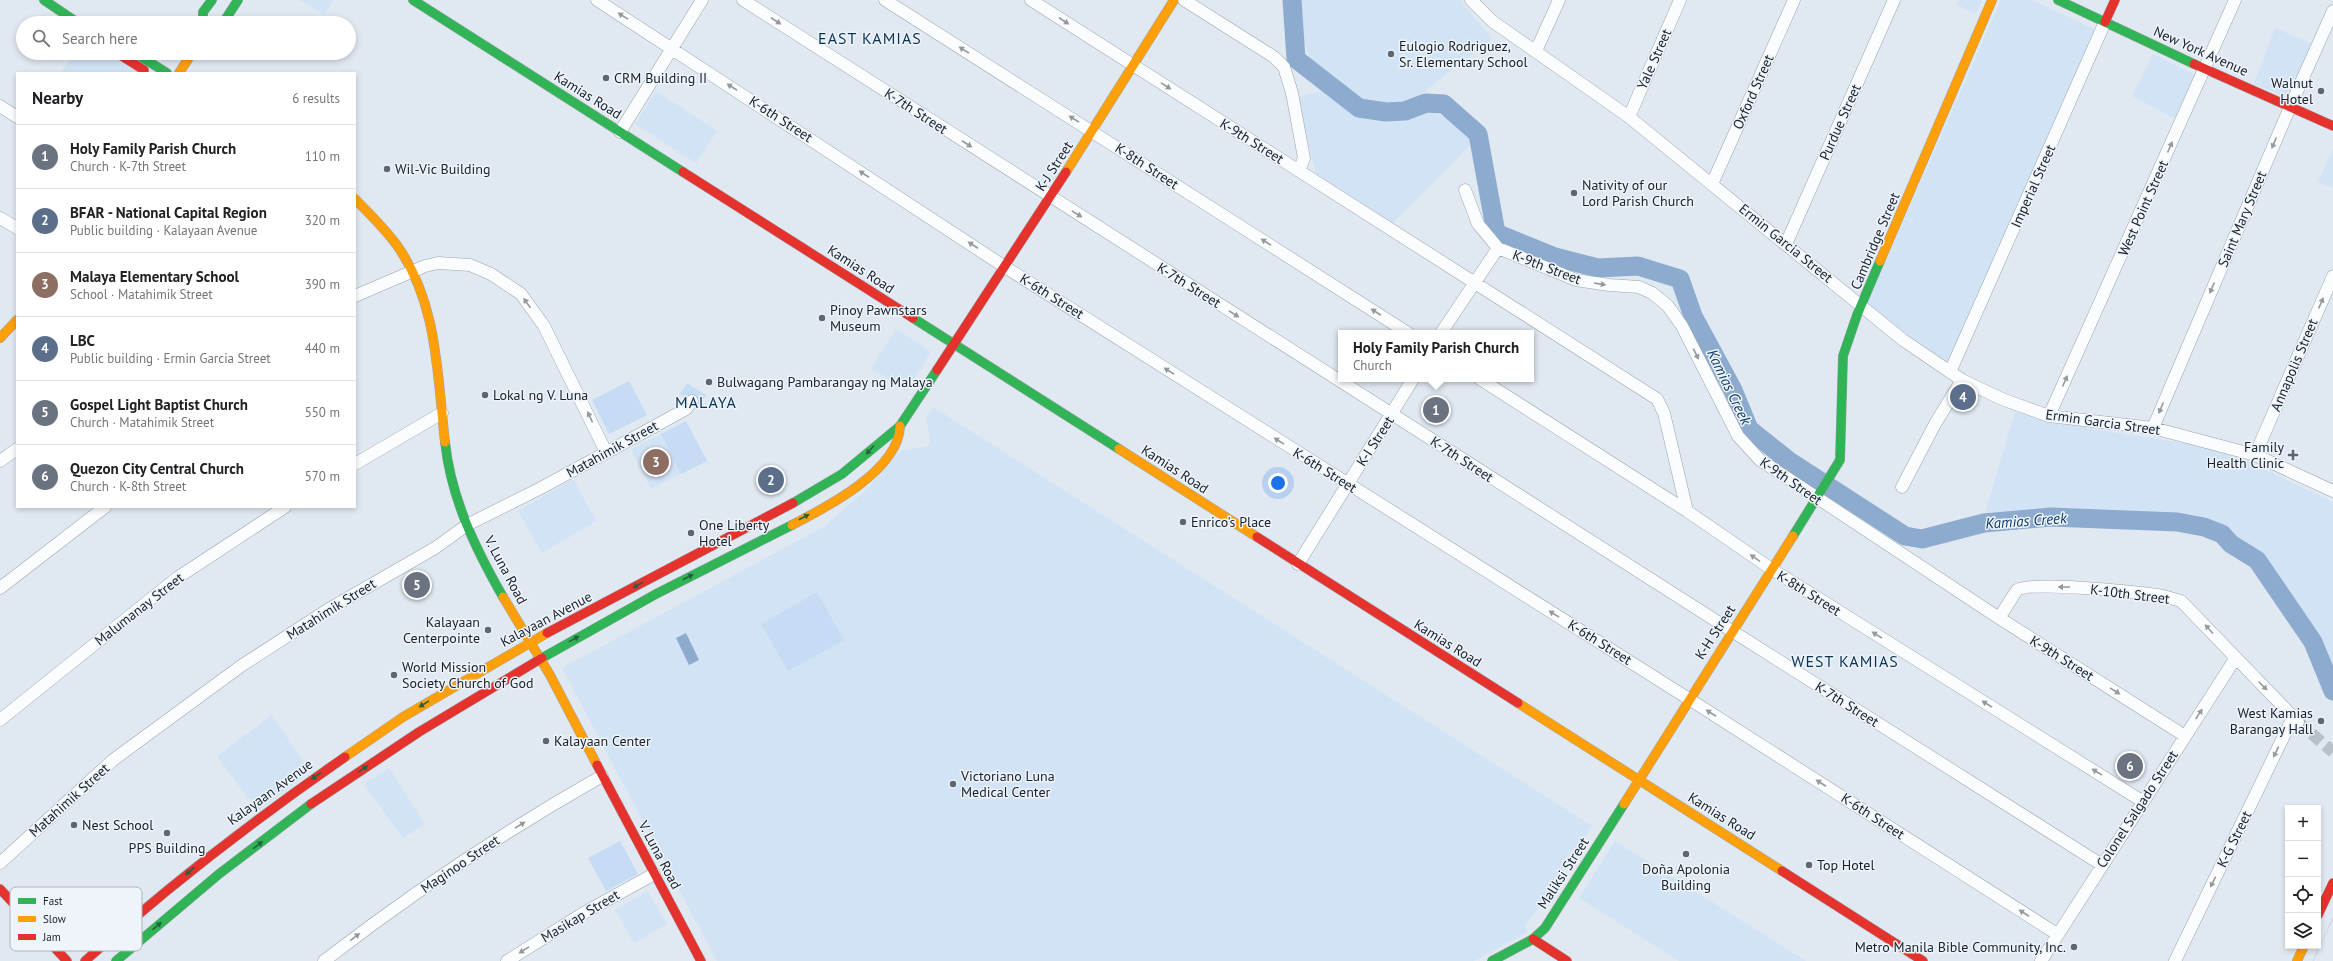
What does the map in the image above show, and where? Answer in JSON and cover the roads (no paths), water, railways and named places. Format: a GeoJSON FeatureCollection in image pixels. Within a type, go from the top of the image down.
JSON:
{"type":"FeatureCollection","features":[{"type":"Feature","properties":{"kind":"main road"},"geometry":{"type":"LineString","coordinates":[[44,0],[68,16]]}},
{"type":"Feature","properties":{"kind":"main road"},"geometry":{"type":"LineString","coordinates":[[203,16],[203,12],[212,0]]}},
{"type":"Feature","properties":{"kind":"main road"},"geometry":{"type":"LineString","coordinates":[[228,16],[238,0]]}},
{"type":"Feature","properties":{"kind":"main road","name":"Kamias Road"},"geometry":{"type":"LineString","coordinates":[[413,0],[1923,961]]}},
{"type":"Feature","properties":{"kind":"main road","name":"K-J Street"},"geometry":{"type":"LineString","coordinates":[[953,344],[1050,198],[1174,0]]}},
{"type":"Feature","properties":{"kind":"main road","name":"Cambridge Street"},"geometry":{"type":"LineString","coordinates":[[1819,497],[1840,460],[1843,356],[1862,306],[1992,0]]}},
{"type":"Feature","properties":{"kind":"main road","name":"New York Avenue"},"geometry":{"type":"LineString","coordinates":[[2058,0],[2204,69],[2333,126]]}},
{"type":"Feature","properties":{"kind":"main road","name":"Imperial Street"},"geometry":{"type":"LineString","coordinates":[[2105,22],[2115,0]]}},
{"type":"Feature","properties":{"kind":"main road"},"geometry":{"type":"LineString","coordinates":[[128,60],[146,72]]}},
{"type":"Feature","properties":{"kind":"main road"},"geometry":{"type":"LineString","coordinates":[[146,60],[165,72]]}},
{"type":"Feature","properties":{"kind":"main road"},"geometry":{"type":"LineString","coordinates":[[180,72],[187,60]]}},
{"type":"Feature","properties":{"kind":"main road","name":"V. Luna Road"},"geometry":{"type":"LineString","coordinates":[[356,200],[385,229],[404,254],[413,271],[424,299],[435,337],[447,463],[454,493],[467,525],[493,577],[540,658],[701,961]]}},
{"type":"Feature","properties":{"kind":"main road"},"geometry":{"type":"LineString","coordinates":[[1,335],[16,321]]}},
{"type":"Feature","properties":{"kind":"main road","name":"Kalayaan Avenue"},"geometry":{"type":"LineString","coordinates":[[142,910],[281,801],[428,702],[531,643],[808,495],[842,474],[900,426],[953,344]]}},
{"type":"Feature","properties":{"kind":"main road","name":"Kalayaan Avenue"},"geometry":{"type":"LineString","coordinates":[[142,939],[217,876],[326,793],[484,691],[540,658],[671,586],[818,509],[850,490],[874,472],[890,455],[897,444],[900,426]]}},
{"type":"Feature","properties":{"kind":"main road","name":"K-H Street"},"geometry":{"type":"LineString","coordinates":[[1638,780],[1819,497]]}},
{"type":"Feature","properties":{"kind":"main road","name":"Maliksi Street"},"geometry":{"type":"LineString","coordinates":[[1492,961],[1533,940],[1544,928],[1638,780]]}},
{"type":"Feature","properties":{"kind":"main road"},"geometry":{"type":"LineString","coordinates":[[2319,913],[2333,883]]}},
{"type":"Feature","properties":{"kind":"main road"},"geometry":{"type":"LineString","coordinates":[[0,889],[10,900]]}},
{"type":"Feature","properties":{"kind":"main road"},"geometry":{"type":"LineString","coordinates":[[1533,940],[1567,961]]}},
{"type":"Feature","properties":{"kind":"main road"},"geometry":{"type":"LineString","coordinates":[[2297,961],[2303,949]]}},
{"type":"Feature","properties":{"kind":"main road"},"geometry":{"type":"LineString","coordinates":[[58,951],[67,961]]}},
{"type":"Feature","properties":{"kind":"main road","name":"Kalayaan Avenue"},"geometry":{"type":"LineString","coordinates":[[85,961],[96,951]]}},
{"type":"Feature","properties":{"kind":"main road","name":"Kalayaan Avenue"},"geometry":{"type":"LineString","coordinates":[[116,961],[128,951]]}},
{"type":"Feature","properties":{"kind":"street","name":"K-6th Street"},"geometry":{"type":"LineString","coordinates":[[597,0],[1005,267],[1690,699],[2057,934]]}},
{"type":"Feature","properties":{"kind":"street"},"geometry":{"type":"LineString","coordinates":[[620,132],[671,47],[702,0]]}},
{"type":"Feature","properties":{"kind":"street","name":"K-7th Street"},"geometry":{"type":"LineString","coordinates":[[743,0],[1050,198],[1338,380]]}},
{"type":"Feature","properties":{"kind":"street","name":"K-8th Street"},"geometry":{"type":"LineString","coordinates":[[885,0],[1093,131],[1403,330]]}},
{"type":"Feature","properties":{"kind":"street","name":"K-9th Street"},"geometry":{"type":"LineString","coordinates":[[1031,0],[1657,399],[1664,413],[1687,511]]}},
{"type":"Feature","properties":{"kind":"street"},"geometry":{"type":"LineString","coordinates":[[1184,0],[1274,57],[1284,67],[1292,93],[1304,158],[1299,171]]}},
{"type":"Feature","properties":{"kind":"street","name":"Ermin Garcia Street"},"geometry":{"type":"LineString","coordinates":[[1471,0],[1492,20],[1629,117],[1903,340],[1962,380],[2002,399],[2049,416],[2152,428],[2255,455],[2333,491]]}},
{"type":"Feature","properties":{"kind":"street"},"geometry":{"type":"LineString","coordinates":[[1536,52],[1559,0]]}},
{"type":"Feature","properties":{"kind":"street","name":"Yale Street"},"geometry":{"type":"LineString","coordinates":[[1629,117],[1680,0]]}},
{"type":"Feature","properties":{"kind":"street","name":"Oxford Street"},"geometry":{"type":"LineString","coordinates":[[1712,184],[1794,0]]}},
{"type":"Feature","properties":{"kind":"street","name":"Purdue Street"},"geometry":{"type":"LineString","coordinates":[[1786,244],[1894,0]]}},
{"type":"Feature","properties":{"kind":"street","name":"West Point Street"},"geometry":{"type":"LineString","coordinates":[[2049,416],[2235,0]]}},
{"type":"Feature","properties":{"kind":"street","name":"Saint Mary Street"},"geometry":{"type":"LineString","coordinates":[[2152,428],[2290,107],[2333,11]]}},
{"type":"Feature","properties":{"kind":"street","name":"Imperial Street"},"geometry":{"type":"LineString","coordinates":[[1950,372],[2105,22]]}},
{"type":"Feature","properties":{"kind":"street"},"geometry":{"type":"LineString","coordinates":[[0,106],[16,116]]}},
{"type":"Feature","properties":{"kind":"street","name":"K-9th Street"},"geometry":{"type":"LineString","coordinates":[[1465,190],[1478,224],[1498,248],[1576,280],[1609,285],[1639,286],[1652,293],[1668,306],[1682,326],[1738,436],[1760,460],[1819,497],[1999,618],[2185,736]]}},
{"type":"Feature","properties":{"kind":"street"},"geometry":{"type":"LineString","coordinates":[[0,218],[16,227]]}},
{"type":"Feature","properties":{"kind":"street"},"geometry":{"type":"LineString","coordinates":[[1443,330],[1498,248]]}},
{"type":"Feature","properties":{"kind":"street"},"geometry":{"type":"LineString","coordinates":[[356,296],[413,271],[438,263],[470,265],[491,274],[521,294],[544,326],[606,452]]}},
{"type":"Feature","properties":{"kind":"street","name":"Annapolis Street"},"geometry":{"type":"LineString","coordinates":[[2255,455],[2333,276]]}},
{"type":"Feature","properties":{"kind":"street"},"geometry":{"type":"LineString","coordinates":[[1902,486],[1935,424],[1962,380]]}},
{"type":"Feature","properties":{"kind":"street","name":"K-7th Street"},"geometry":{"type":"LineString","coordinates":[[1341,382],[2102,865]]}},
{"type":"Feature","properties":{"kind":"street","name":"K-I Street"},"geometry":{"type":"LineString","coordinates":[[1298,564],[1411,382]]}},
{"type":"Feature","properties":{"kind":"street","name":"K-8th Street"},"geometry":{"type":"LineString","coordinates":[[1485,382],[1687,511],[1773,570],[2142,800]]}},
{"type":"Feature","properties":{"kind":"street","name":"Matahimik Street"},"geometry":{"type":"LineString","coordinates":[[0,863],[113,760],[241,666],[329,609],[435,548],[467,525],[539,490],[686,409],[692,402]]}},
{"type":"Feature","properties":{"kind":"street"},"geometry":{"type":"LineString","coordinates":[[356,463],[442,413]]}},
{"type":"Feature","properties":{"kind":"street"},"geometry":{"type":"LineString","coordinates":[[0,461],[16,450]]}},
{"type":"Feature","properties":{"kind":"street"},"geometry":{"type":"LineString","coordinates":[[0,588],[104,508]]}},
{"type":"Feature","properties":{"kind":"street","name":"Malumanay Street"},"geometry":{"type":"LineString","coordinates":[[0,720],[177,578],[282,508]]}},
{"type":"Feature","properties":{"kind":"street","name":"K-10th Street"},"geometry":{"type":"LineString","coordinates":[[1999,618],[2020,588],[2070,587],[2159,595],[2181,602],[2188,607],[2235,659],[2296,719]]}},
{"type":"Feature","properties":{"kind":"street","name":"Colonel Salgado Street"},"geometry":{"type":"LineString","coordinates":[[2041,961],[2142,800],[2235,659]]}},
{"type":"Feature","properties":{"kind":"street","name":"K-G Street"},"geometry":{"type":"LineString","coordinates":[[2175,961],[2296,719]]}},
{"type":"Feature","properties":{"kind":"street","name":"Maginoo Street"},"geometry":{"type":"LineString","coordinates":[[324,961],[421,889],[493,841],[602,776]]}},
{"type":"Feature","properties":{"kind":"street","name":"Masikap Street"},"geometry":{"type":"LineString","coordinates":[[507,961],[582,914],[654,874]]}},
{"type":"Feature","properties":{"kind":"waterway","name":"Kamias Creek"},"geometry":{"type":"LineString","coordinates":[[1292,0],[1296,59],[1359,108],[1386,112],[1405,111],[1426,103],[1444,104],[1478,134],[1496,233],[1555,257],[1598,268],[1638,266],[1680,279],[1693,316],[1733,390],[1749,429],[1789,461],[1905,536],[1922,539],[1984,523],[2051,517],[2177,522],[2204,527],[2222,534],[2231,544],[2257,560],[2313,642],[2333,691]]}},
{"type":"Feature","properties":{"kind":"tunnel"},"geometry":{"type":"LineString","coordinates":[[2298,722],[2333,752]]}},
{"type":"Feature","properties":{"kind":"tram line"},"geometry":{"type":"LineString","coordinates":[[2313,961],[2333,918]]}},
{"type":"Feature","properties":{"kind":"place","name":"Eulogio Rodriguez, Sr. Elementary School"},"geometry":{"type":"Point","coordinates":[1391,54]}},
{"type":"Feature","properties":{"kind":"place","name":"CRM Building II"},"geometry":{"type":"Point","coordinates":[606,78]}},
{"type":"Feature","properties":{"kind":"place","name":"Walnut Hotel"},"geometry":{"type":"Point","coordinates":[2321,91]}},
{"type":"Feature","properties":{"kind":"place","name":"Wil-Vic Building"},"geometry":{"type":"Point","coordinates":[387,169]}},
{"type":"Feature","properties":{"kind":"place","name":"Nativity of our Lord Parish Church"},"geometry":{"type":"Point","coordinates":[1574,193]}},
{"type":"Feature","properties":{"kind":"place","name":"Pinoy Pawnstars Museum"},"geometry":{"type":"Point","coordinates":[822,318]}},
{"type":"Feature","properties":{"kind":"place","name":"Bulwagang Pambarangay ng Malaya"},"geometry":{"type":"Point","coordinates":[709,382]}},
{"type":"Feature","properties":{"kind":"place","name":"Lokal ng V. Luna"},"geometry":{"type":"Point","coordinates":[485,395]}},
{"type":"Feature","properties":{"kind":"place","name":"LBC"},"geometry":{"type":"Point","coordinates":[1963,397]}},
{"type":"Feature","properties":{"kind":"place","name":"Holy Family Parish Church"},"geometry":{"type":"Point","coordinates":[1436,410]}},
{"type":"Feature","properties":{"kind":"place","name":"Family Health Clinic"},"geometry":{"type":"Point","coordinates":[2293,455]}},
{"type":"Feature","properties":{"kind":"place","name":"Malaya Elementary School"},"geometry":{"type":"Point","coordinates":[656,462]}},
{"type":"Feature","properties":{"kind":"place","name":"BFAR - National Capital Region"},"geometry":{"type":"Point","coordinates":[771,480]}},
{"type":"Feature","properties":{"kind":"place","name":"Enrico's Place"},"geometry":{"type":"Point","coordinates":[1183,522]}},
{"type":"Feature","properties":{"kind":"place","name":"One Liberty Hotel"},"geometry":{"type":"Point","coordinates":[691,533]}},
{"type":"Feature","properties":{"kind":"place","name":"Gospel Light Baptist Church"},"geometry":{"type":"Point","coordinates":[417,585]}},
{"type":"Feature","properties":{"kind":"place","name":"Kalayaan Centerpointe"},"geometry":{"type":"Point","coordinates":[488,630]}},
{"type":"Feature","properties":{"kind":"place","name":"World Mission Society Church of God"},"geometry":{"type":"Point","coordinates":[394,675]}},
{"type":"Feature","properties":{"kind":"place","name":"West Kamias Barangay Hall"},"geometry":{"type":"Point","coordinates":[2321,721]}},
{"type":"Feature","properties":{"kind":"place","name":"Kalayaan Center"},"geometry":{"type":"Point","coordinates":[546,741]}},
{"type":"Feature","properties":{"kind":"place","name":"Quezon City Central Church"},"geometry":{"type":"Point","coordinates":[2130,766]}},
{"type":"Feature","properties":{"kind":"place","name":"Victoriano Luna Medical Center"},"geometry":{"type":"Point","coordinates":[953,784]}},
{"type":"Feature","properties":{"kind":"place","name":"Nest School"},"geometry":{"type":"Point","coordinates":[74,825]}},
{"type":"Feature","properties":{"kind":"place","name":"PPS Building"},"geometry":{"type":"Point","coordinates":[167,833]}},
{"type":"Feature","properties":{"kind":"place","name":"Doña Apolonia Building"},"geometry":{"type":"Point","coordinates":[1686,854]}},
{"type":"Feature","properties":{"kind":"place","name":"Top Hotel"},"geometry":{"type":"Point","coordinates":[1809,865]}},
{"type":"Feature","properties":{"kind":"place","name":"Metro Manila Bible Community, Inc."},"geometry":{"type":"Point","coordinates":[2074,947]}},
{"type":"Feature","properties":{"kind":"district","name":"EAST KAMIAS"},"geometry":{"type":"Point","coordinates":[870,38]}},
{"type":"Feature","properties":{"kind":"district","name":"MALAYA"},"geometry":{"type":"Point","coordinates":[706,402]}},
{"type":"Feature","properties":{"kind":"district","name":"WEST KAMIAS"},"geometry":{"type":"Point","coordinates":[1845,661]}}]}
